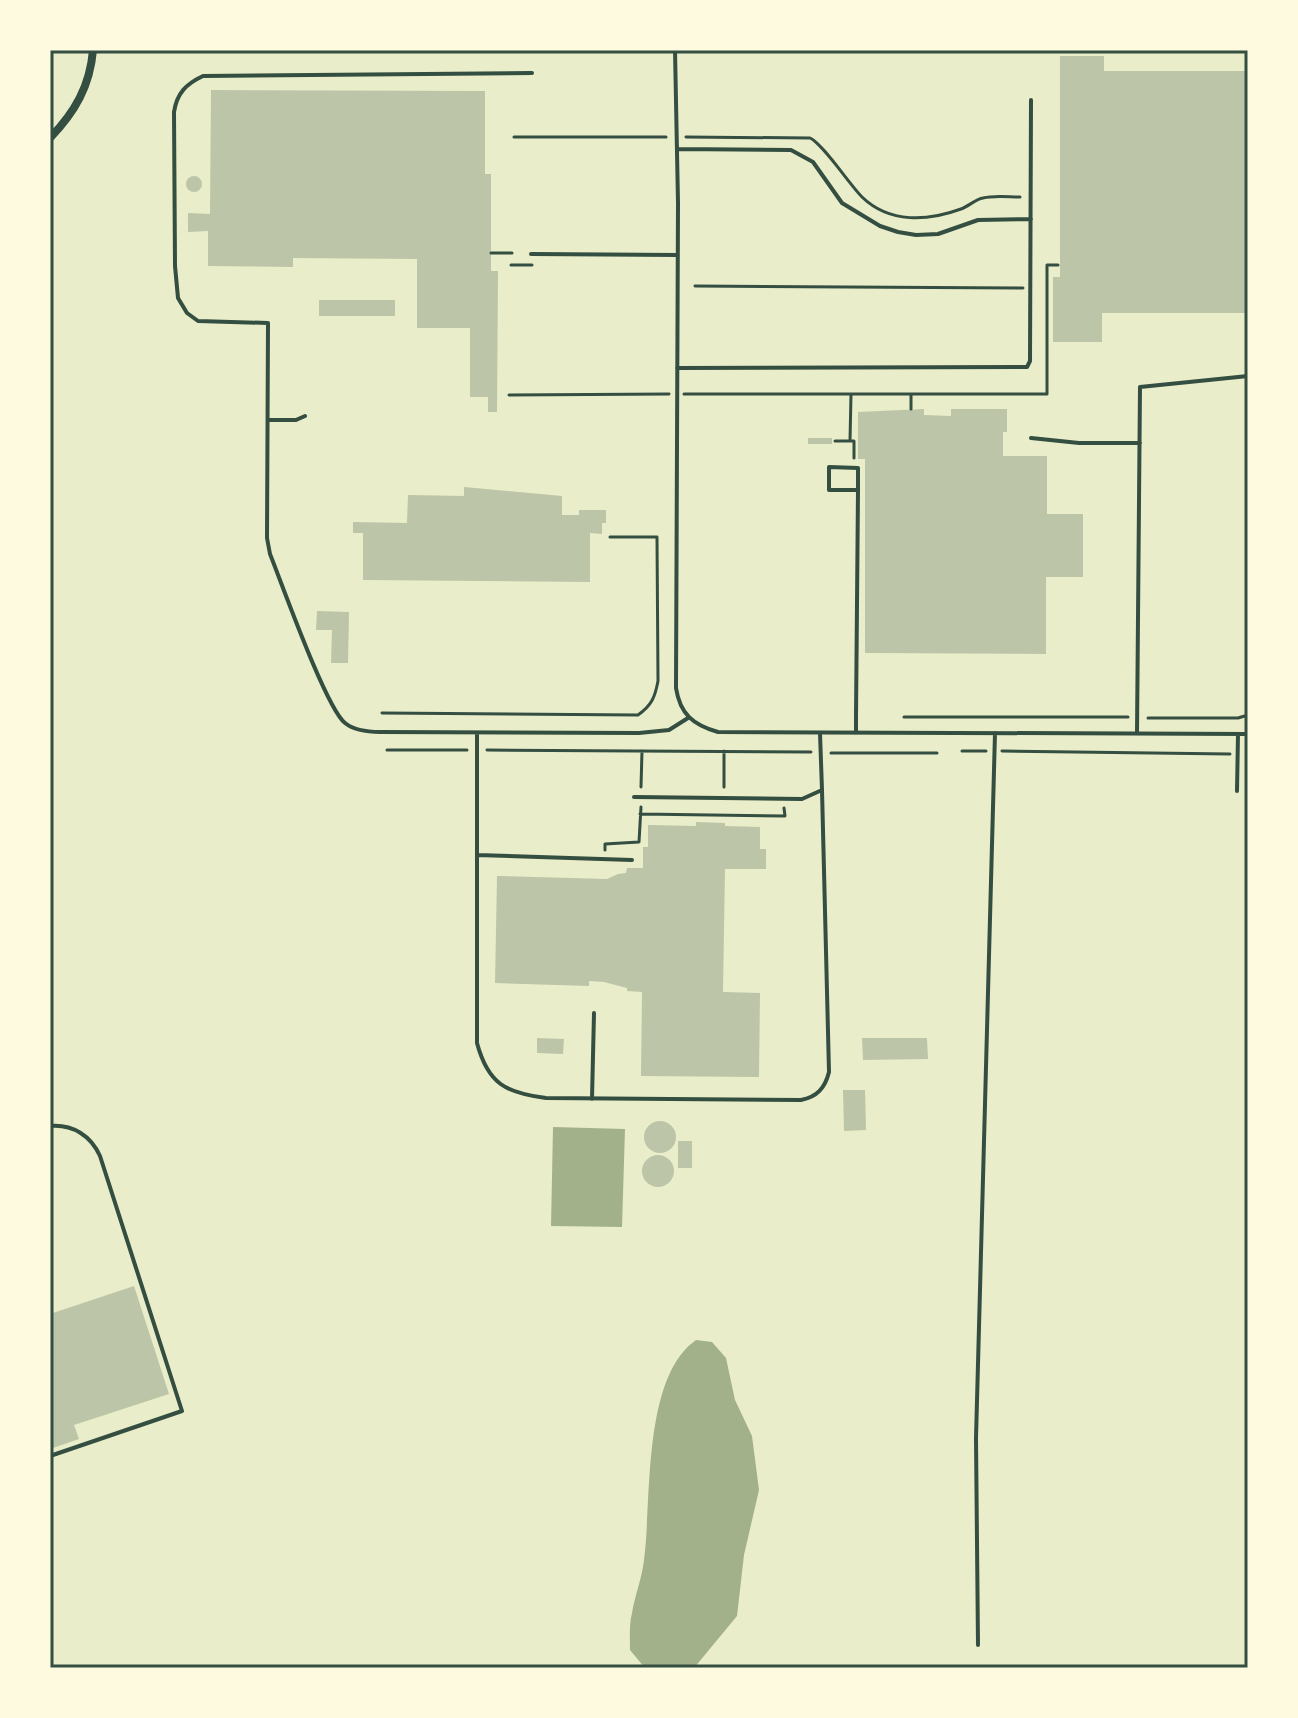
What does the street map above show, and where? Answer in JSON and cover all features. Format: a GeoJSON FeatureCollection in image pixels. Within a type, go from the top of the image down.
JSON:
{"type":"FeatureCollection","features":[{"type":"Feature","properties":{"kind":"street"},"geometry":{"type":"LineString","coordinates":[[50,138],[67,121],[81,98],[93,50]]}},
{"type":"Feature","properties":{"kind":"lane"},"geometry":{"type":"LineString","coordinates":[[677,51],[676,688],[679,706],[688,718],[700,727],[718,732],[1248,734]]}},
{"type":"Feature","properties":{"kind":"lane"},"geometry":{"type":"LineString","coordinates":[[532,73],[203,76],[183,89],[176,98],[174,112],[178,298],[187,313],[198,321],[268,323],[267,538],[270,554],[338,716],[346,724],[361,731],[639,733],[669,730],[688,718]]}},
{"type":"Feature","properties":{"kind":"lane"},"geometry":{"type":"LineString","coordinates":[[677,368],[1027,367],[1030,361],[1031,100]]}},
{"type":"Feature","properties":{"kind":"lane"},"geometry":{"type":"LineString","coordinates":[[678,149],[791,150],[813,162],[842,203],[867,220],[898,232],[938,234],[978,220],[1031,219]]}},
{"type":"Feature","properties":{"kind":"lane"},"geometry":{"type":"LineString","coordinates":[[531,254],[678,255]]}},
{"type":"Feature","properties":{"kind":"lane"},"geometry":{"type":"LineString","coordinates":[[1137,733],[1140,387],[1248,376]]}},
{"type":"Feature","properties":{"kind":"lane"},"geometry":{"type":"LineString","coordinates":[[268,420],[296,420],[305,416]]}},
{"type":"Feature","properties":{"kind":"lane"},"geometry":{"type":"LineString","coordinates":[[1031,438],[1079,443],[1140,443]]}},
{"type":"Feature","properties":{"kind":"lane"},"geometry":{"type":"LineString","coordinates":[[856,733],[858,490],[858,468],[829,467],[829,490],[858,490]]}},
{"type":"Feature","properties":{"kind":"lane"},"geometry":{"type":"LineString","coordinates":[[477,733],[477,1043],[485,1070],[491,1078],[519,1095],[592,1099],[801,1100],[820,1092],[829,1072],[820,733]]}},
{"type":"Feature","properties":{"kind":"lane"},"geometry":{"type":"LineString","coordinates":[[978,1645],[976,1438],[995,733]]}},
{"type":"Feature","properties":{"kind":"lane"},"geometry":{"type":"LineString","coordinates":[[1237,791],[1238,734]]}},
{"type":"Feature","properties":{"kind":"lane"},"geometry":{"type":"LineString","coordinates":[[634,797],[802,799],[822,790]]}},
{"type":"Feature","properties":{"kind":"lane"},"geometry":{"type":"LineString","coordinates":[[477,855],[632,860]]}},
{"type":"Feature","properties":{"kind":"lane"},"geometry":{"type":"LineString","coordinates":[[592,1099],[594,1013]]}},
{"type":"Feature","properties":{"kind":"lane"},"geometry":{"type":"LineString","coordinates":[[50,1126],[80,1132],[95,1146],[100,1156],[182,1411],[50,1456]]}},
{"type":"Feature","properties":{"kind":"path"},"geometry":{"type":"LineString","coordinates":[[514,137],[810,138],[817,141],[832,164],[866,201],[877,209],[898,216],[933,217],[969,206],[983,198],[1031,197]]}},
{"type":"Feature","properties":{"kind":"path"},"geometry":{"type":"LineString","coordinates":[[491,253],[512,253]]}},
{"type":"Feature","properties":{"kind":"path"},"geometry":{"type":"LineString","coordinates":[[509,395],[1047,394],[1047,265],[1058,265]]}},
{"type":"Feature","properties":{"kind":"path"},"geometry":{"type":"LineString","coordinates":[[695,286],[1047,288]]}},
{"type":"Feature","properties":{"kind":"path"},"geometry":{"type":"LineString","coordinates":[[850,441],[851,394]]}},
{"type":"Feature","properties":{"kind":"path"},"geometry":{"type":"LineString","coordinates":[[911,394],[911,409]]}},
{"type":"Feature","properties":{"kind":"path"},"geometry":{"type":"LineString","coordinates":[[835,441],[854,441],[854,468]]}},
{"type":"Feature","properties":{"kind":"path"},"geometry":{"type":"LineString","coordinates":[[382,713],[638,715],[645,711],[654,702],[658,681],[657,537],[610,537]]}},
{"type":"Feature","properties":{"kind":"path"},"geometry":{"type":"LineString","coordinates":[[904,717],[1238,718],[1248,715]]}},
{"type":"Feature","properties":{"kind":"path"},"geometry":{"type":"LineString","coordinates":[[387,750],[937,753]]}},
{"type":"Feature","properties":{"kind":"path"},"geometry":{"type":"LineString","coordinates":[[605,859],[605,844],[639,842],[642,751]]}},
{"type":"Feature","properties":{"kind":"path"},"geometry":{"type":"LineString","coordinates":[[724,751],[724,815]]}},
{"type":"Feature","properties":{"kind":"path"},"geometry":{"type":"LineString","coordinates":[[962,751],[1238,754]]}},
{"type":"Feature","properties":{"kind":"path"},"geometry":{"type":"LineString","coordinates":[[640,814],[785,816],[784,799]]}},
{"type":"Feature","properties":{"kind":"shaded area"},"geometry":{"type":"Polygon","coordinates":[[[553,1127],[625,1129],[622,1227],[551,1226],[553,1127]]]}},
{"type":"Feature","properties":{"kind":"shaded area"},"geometry":{"type":"Polygon","coordinates":[[[696,1340],[712,1342],[726,1358],[735,1400],[752,1436],[759,1490],[744,1555],[737,1616],[694,1668],[645,1668],[630,1650],[630,1632],[644,1560],[653,1442],[666,1382],[679,1358],[696,1340]]]}},
{"type":"Feature","properties":{"kind":"building"},"geometry":{"type":"Polygon","coordinates":[[[1060,56],[1104,56],[1104,71],[1248,71],[1248,313],[1102,313],[1102,342],[1053,342],[1053,277],[1060,277],[1060,56]]]}},
{"type":"Feature","properties":{"kind":"building"},"geometry":{"type":"Polygon","coordinates":[[[211,90],[485,91],[485,174],[491,174],[491,271],[498,271],[497,412],[488,412],[488,397],[470,397],[470,328],[417,328],[417,259],[293,258],[293,267],[208,266],[208,231],[188,232],[188,213],[210,214],[211,90]]]}},
{"type":"Feature","properties":{"kind":"building"},"geometry":{"type":"Polygon","coordinates":[[[194,176],[200,178],[200,190],[194,192],[188,190],[186,184],[188,178],[194,176]]]}},
{"type":"Feature","properties":{"kind":"building"},"geometry":{"type":"Polygon","coordinates":[[[319,300],[395,300],[395,316],[319,316],[319,300]]]}},
{"type":"Feature","properties":{"kind":"building"},"geometry":{"type":"Polygon","coordinates":[[[924,409],[924,415],[951,416],[951,409],[1007,409],[1003,456],[1047,456],[1047,514],[1083,514],[1083,577],[1046,577],[1046,654],[865,653],[865,459],[858,459],[858,412],[924,409]]]}},
{"type":"Feature","properties":{"kind":"building"},"geometry":{"type":"Polygon","coordinates":[[[808,438],[832,438],[832,444],[808,444],[808,438]]]}},
{"type":"Feature","properties":{"kind":"building"},"geometry":{"type":"Polygon","coordinates":[[[464,487],[562,496],[562,515],[579,515],[579,510],[606,510],[602,534],[590,533],[590,582],[363,580],[363,533],[353,533],[353,522],[407,523],[408,495],[464,496],[464,487]]]}},
{"type":"Feature","properties":{"kind":"building"},"geometry":{"type":"Polygon","coordinates":[[[317,611],[349,612],[348,663],[331,663],[332,630],[316,630],[317,611]]]}},
{"type":"Feature","properties":{"kind":"building"},"geometry":{"type":"Polygon","coordinates":[[[696,822],[760,827],[760,849],[766,849],[766,869],[725,869],[723,992],[760,993],[759,1077],[641,1076],[642,992],[589,981],[589,986],[495,983],[497,876],[607,879],[626,873],[627,868],[643,868],[643,847],[648,847],[648,825],[696,826],[696,822]]]}},
{"type":"Feature","properties":{"kind":"building"},"geometry":{"type":"Polygon","coordinates":[[[537,1038],[564,1039],[563,1054],[537,1053],[537,1038]]]}},
{"type":"Feature","properties":{"kind":"building"},"geometry":{"type":"Polygon","coordinates":[[[862,1038],[927,1038],[928,1059],[863,1060],[862,1038]]]}},
{"type":"Feature","properties":{"kind":"building"},"geometry":{"type":"Polygon","coordinates":[[[843,1090],[865,1090],[866,1130],[844,1131],[843,1090]]]}},
{"type":"Feature","properties":{"kind":"building"},"geometry":{"type":"Polygon","coordinates":[[[660,1121],[672,1125],[676,1137],[672,1149],[660,1153],[648,1149],[644,1137],[648,1125],[660,1121]]]}},
{"type":"Feature","properties":{"kind":"building"},"geometry":{"type":"Polygon","coordinates":[[[678,1141],[692,1141],[692,1168],[678,1168],[678,1141]]]}},
{"type":"Feature","properties":{"kind":"building"},"geometry":{"type":"Polygon","coordinates":[[[658,1155],[670,1159],[674,1171],[670,1183],[658,1187],[646,1183],[642,1171],[646,1159],[658,1155]]]}},
{"type":"Feature","properties":{"kind":"building"},"geometry":{"type":"Polygon","coordinates":[[[134,1286],[169,1394],[74,1425],[79,1439],[50,1449],[50,1305],[53,1313],[134,1286]]]}}]}
